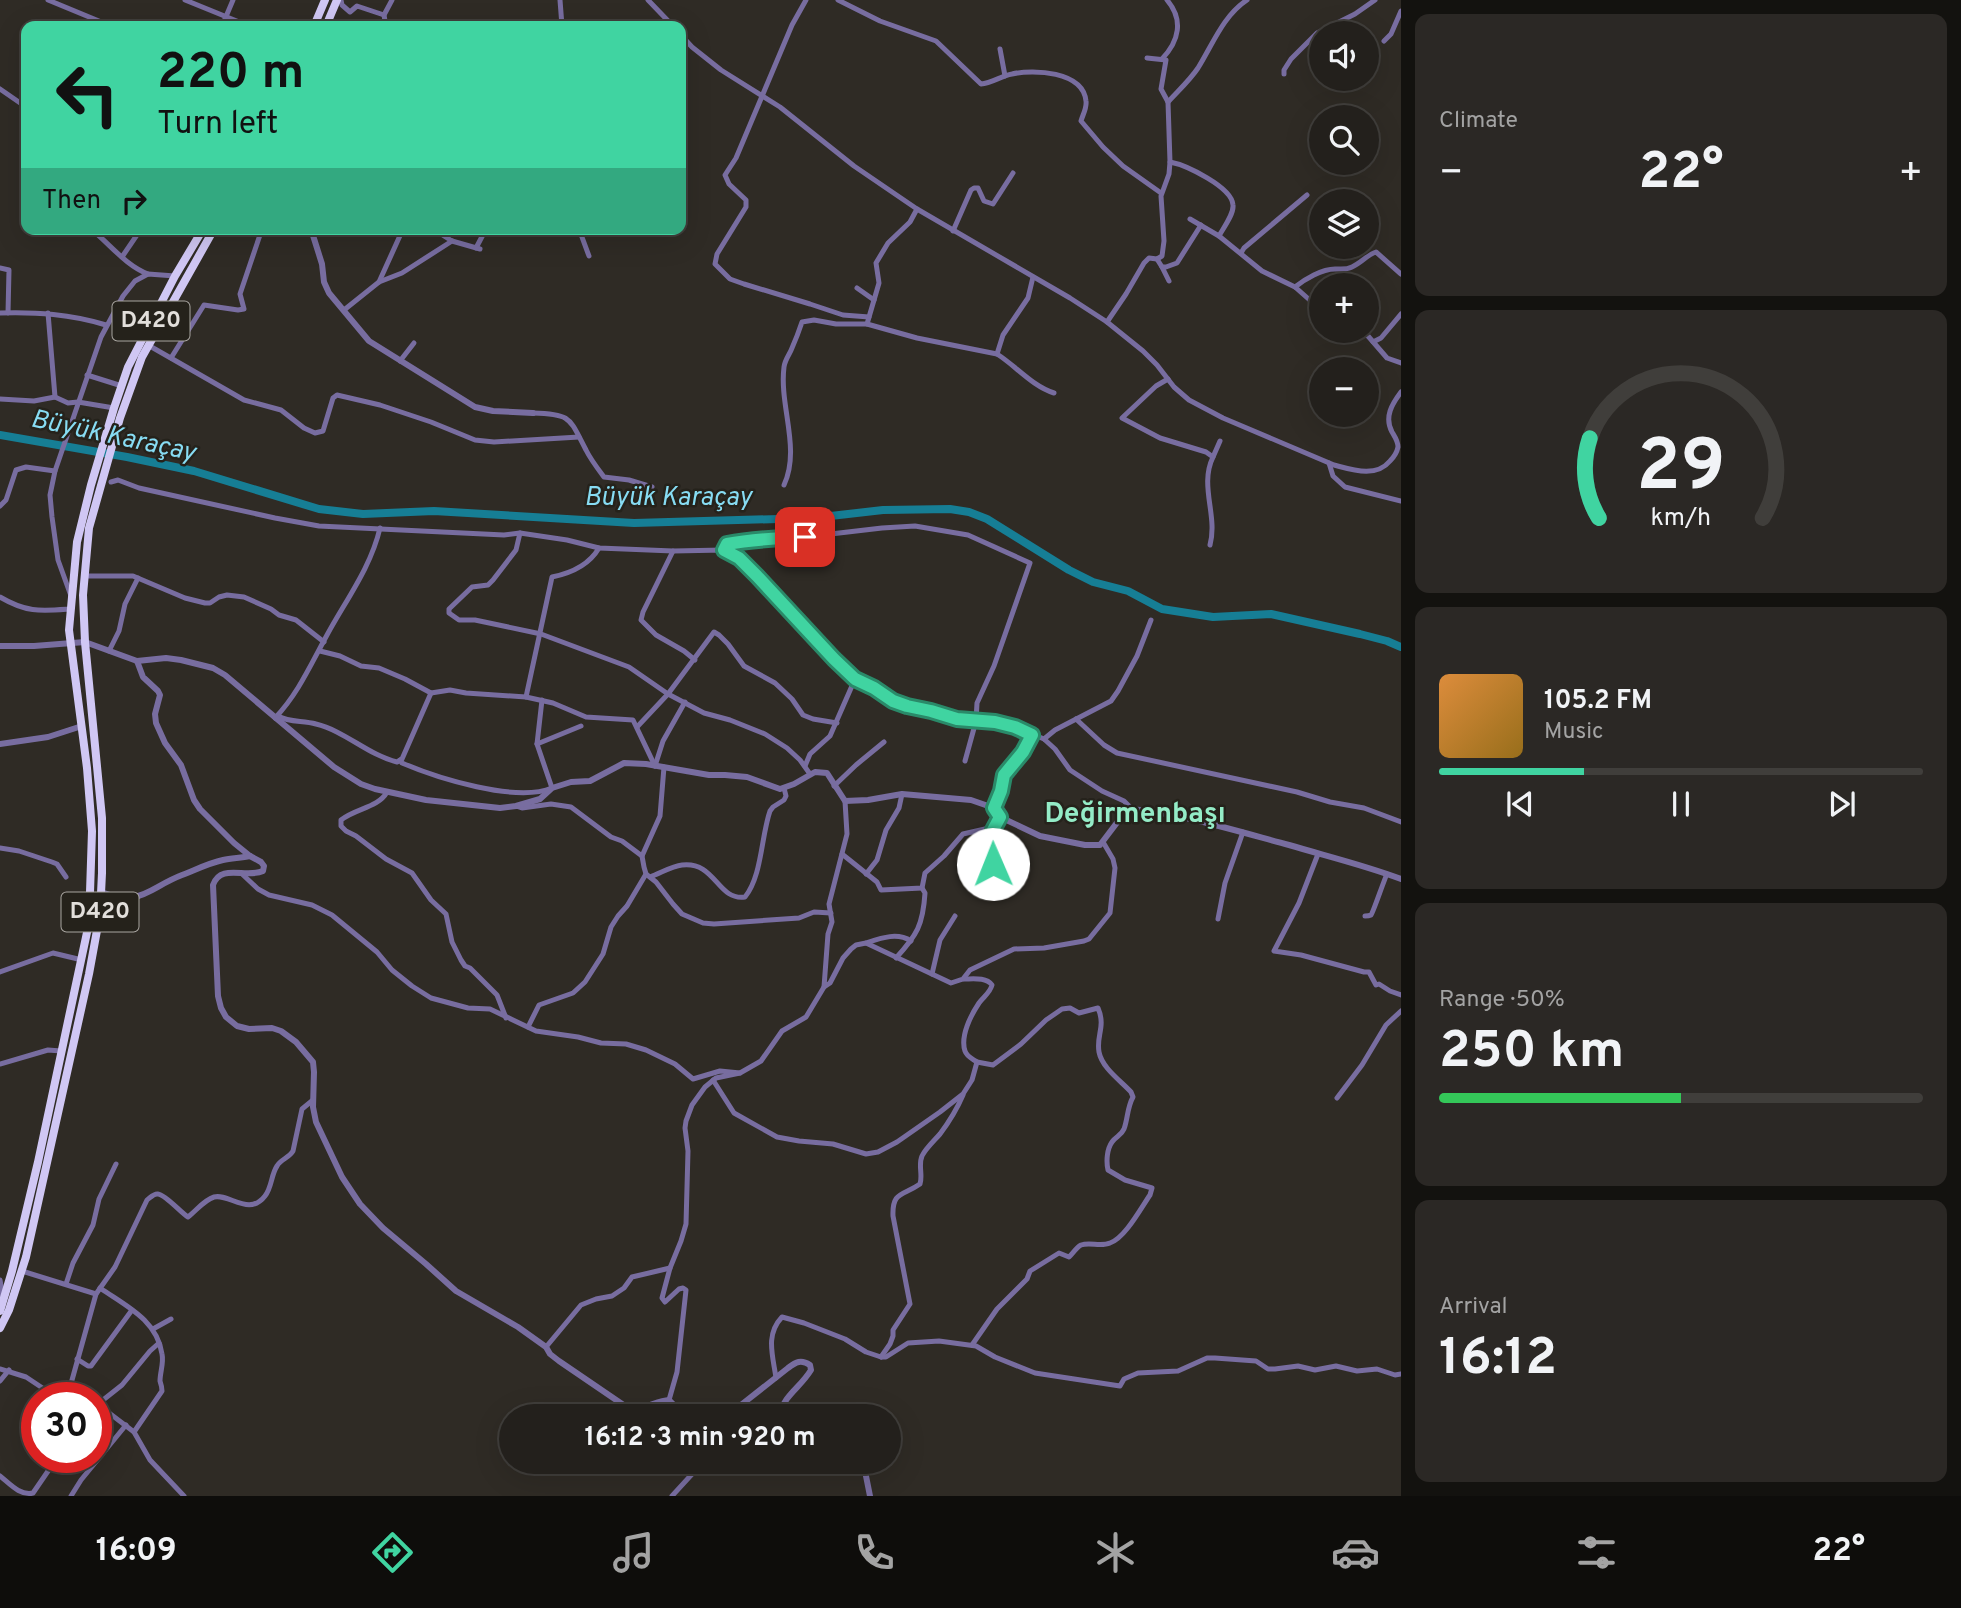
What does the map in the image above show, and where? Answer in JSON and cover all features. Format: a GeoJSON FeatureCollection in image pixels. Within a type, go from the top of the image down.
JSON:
{"type":"FeatureCollection","features":[{"type":"Feature","properties":{"kind":"highway"},"geometry":{"type":"LineString","coordinates":[[316,21],[325,0]]}},
{"type":"Feature","properties":{"kind":"highway"},"geometry":{"type":"LineString","coordinates":[[328,21],[339,0]]}},
{"type":"Feature","properties":{"kind":"highway","name":"D420"},"geometry":{"type":"LineString","coordinates":[[115,419],[114,408],[136,349],[199,235]]}},
{"type":"Feature","properties":{"kind":"highway"},"geometry":{"type":"LineString","coordinates":[[95,485],[115,419],[148,345],[211,235]]}},
{"type":"Feature","properties":{"kind":"highway","name":"D420"},"geometry":{"type":"LineString","coordinates":[[0,1328],[22,1271],[100,914],[102,818],[83,595],[95,485]]}},
{"type":"Feature","properties":{"kind":"highway","name":"D420"},"geometry":{"type":"LineString","coordinates":[[0,1311],[35,1173],[89,923],[92,869],[88,780],[71,642],[71,608],[77,542],[95,485]]}},
{"type":"Feature","properties":{"kind":"street"},"geometry":{"type":"LineString","coordinates":[[48,0],[59,2],[100,21]]}},
{"type":"Feature","properties":{"kind":"street"},"geometry":{"type":"LineString","coordinates":[[185,0],[236,21]]}},
{"type":"Feature","properties":{"kind":"street"},"geometry":{"type":"LineString","coordinates":[[224,21],[233,0]]}},
{"type":"Feature","properties":{"kind":"street"},"geometry":{"type":"LineString","coordinates":[[339,0],[349,12],[357,6],[384,15]]}},
{"type":"Feature","properties":{"kind":"street"},"geometry":{"type":"LineString","coordinates":[[385,21],[384,15],[392,0]]}},
{"type":"Feature","properties":{"kind":"street"},"geometry":{"type":"LineString","coordinates":[[561,0],[562,21]]}},
{"type":"Feature","properties":{"kind":"street"},"geometry":{"type":"LineString","coordinates":[[648,0],[668,21]]}},
{"type":"Feature","properties":{"kind":"street"},"geometry":{"type":"LineString","coordinates":[[806,0],[792,25],[736,158],[725,175],[729,184],[746,200],[746,206],[717,254],[715,264],[730,279],[744,284],[917,338],[997,354],[1040,388],[1054,393]]}},
{"type":"Feature","properties":{"kind":"street"},"geometry":{"type":"LineString","coordinates":[[838,0],[880,21],[936,41],[981,84],[1027,72],[1050,72],[1064,77],[1083,90],[1087,99],[1081,121],[1103,148],[1161,193]]}},
{"type":"Feature","properties":{"kind":"street"},"geometry":{"type":"LineString","coordinates":[[1162,59],[1176,39],[1175,13],[1167,0]]}},
{"type":"Feature","properties":{"kind":"street"},"geometry":{"type":"LineString","coordinates":[[1168,102],[1196,70],[1236,7],[1247,0]]}},
{"type":"Feature","properties":{"kind":"street"},"geometry":{"type":"LineString","coordinates":[[1284,74],[1291,59],[1317,33],[1355,14],[1375,0]]}},
{"type":"Feature","properties":{"kind":"street"},"geometry":{"type":"LineString","coordinates":[[1384,41],[1391,34],[1401,11]]}},
{"type":"Feature","properties":{"kind":"street"},"geometry":{"type":"LineString","coordinates":[[686,40],[720,71],[780,107],[853,166],[917,209],[1107,322],[1143,351],[1189,400],[1223,418],[1329,463],[1375,472],[1383,469],[1398,449],[1398,443],[1388,424],[1388,415],[1401,392]]}},
{"type":"Feature","properties":{"kind":"street"},"geometry":{"type":"LineString","coordinates":[[1000,49],[1005,76]]}},
{"type":"Feature","properties":{"kind":"street"},"geometry":{"type":"LineString","coordinates":[[1107,322],[1144,263],[1149,258],[1157,259],[1162,256],[1164,241],[1161,193],[1169,174],[1170,162],[1168,102],[1161,89],[1166,60],[1147,58]]}},
{"type":"Feature","properties":{"kind":"street"},"geometry":{"type":"LineString","coordinates":[[0,89],[21,104]]}},
{"type":"Feature","properties":{"kind":"street"},"geometry":{"type":"LineString","coordinates":[[1170,162],[1184,165],[1200,174],[1226,192],[1233,201],[1233,209],[1219,236]]}},
{"type":"Feature","properties":{"kind":"street"},"geometry":{"type":"LineString","coordinates":[[953,231],[971,190],[978,188],[984,201],[993,204],[1013,173]]}},
{"type":"Feature","properties":{"kind":"street"},"geometry":{"type":"LineString","coordinates":[[1241,253],[1307,195]]}},
{"type":"Feature","properties":{"kind":"street"},"geometry":{"type":"LineString","coordinates":[[868,321],[879,283],[876,263],[888,243],[910,222],[917,209]]}},
{"type":"Feature","properties":{"kind":"street"},"geometry":{"type":"LineString","coordinates":[[1190,219],[1219,236],[1262,271],[1295,287],[1309,299]]}},
{"type":"Feature","properties":{"kind":"street"},"geometry":{"type":"LineString","coordinates":[[1162,267],[1177,263],[1201,225]]}},
{"type":"Feature","properties":{"kind":"street"},"geometry":{"type":"LineString","coordinates":[[97,235],[135,268],[148,274],[175,276]]}},
{"type":"Feature","properties":{"kind":"street"},"geometry":{"type":"LineString","coordinates":[[121,257],[137,235]]}},
{"type":"Feature","properties":{"kind":"street"},"geometry":{"type":"LineString","coordinates":[[171,358],[204,305],[244,309],[240,294],[260,235]]}},
{"type":"Feature","properties":{"kind":"street"},"geometry":{"type":"LineString","coordinates":[[313,235],[329,293],[369,341],[475,407],[493,411],[563,416],[575,426],[587,453],[604,477],[629,480],[652,487]]}},
{"type":"Feature","properties":{"kind":"street"},"geometry":{"type":"LineString","coordinates":[[379,282],[400,235]]}},
{"type":"Feature","properties":{"kind":"street"},"geometry":{"type":"LineString","coordinates":[[442,235],[478,249],[484,235]]}},
{"type":"Feature","properties":{"kind":"street"},"geometry":{"type":"LineString","coordinates":[[581,235],[589,256]]}},
{"type":"Feature","properties":{"kind":"street"},"geometry":{"type":"LineString","coordinates":[[344,310],[379,282],[402,273],[452,241]]}},
{"type":"Feature","properties":{"kind":"street"},"geometry":{"type":"LineString","coordinates":[[1295,287],[1321,272],[1334,268],[1349,269],[1376,252],[1401,274]]}},
{"type":"Feature","properties":{"kind":"street"},"geometry":{"type":"LineString","coordinates":[[1157,259],[1169,281]]}},
{"type":"Feature","properties":{"kind":"street"},"geometry":{"type":"LineString","coordinates":[[0,268],[9,270],[8,313]]}},
{"type":"Feature","properties":{"kind":"street"},"geometry":{"type":"LineString","coordinates":[[72,597],[58,560],[52,517],[50,495],[55,471],[106,325],[135,281],[148,274]]}},
{"type":"Feature","properties":{"kind":"street"},"geometry":{"type":"LineString","coordinates":[[997,354],[1003,335],[1028,298],[1033,277]]}},
{"type":"Feature","properties":{"kind":"street"},"geometry":{"type":"LineString","coordinates":[[857,288],[874,300]]}},
{"type":"Feature","properties":{"kind":"street"},"geometry":{"type":"LineString","coordinates":[[0,313],[48,313],[74,316],[106,325]]}},
{"type":"Feature","properties":{"kind":"street"},"geometry":{"type":"LineString","coordinates":[[48,313],[55,397]]}},
{"type":"Feature","properties":{"kind":"street"},"geometry":{"type":"LineString","coordinates":[[1379,339],[1401,314]]}},
{"type":"Feature","properties":{"kind":"street"},"geometry":{"type":"LineString","coordinates":[[784,485],[789,474],[791,454],[783,391],[784,367],[802,322],[814,320],[836,324],[868,321]]}},
{"type":"Feature","properties":{"kind":"street"},"geometry":{"type":"LineString","coordinates":[[400,361],[414,343]]}},
{"type":"Feature","properties":{"kind":"street"},"geometry":{"type":"LineString","coordinates":[[1374,343],[1387,358],[1401,363]]}},
{"type":"Feature","properties":{"kind":"street"},"geometry":{"type":"LineString","coordinates":[[148,345],[244,400],[281,410],[315,433],[323,430],[333,398],[337,396],[380,405],[475,440],[505,442],[579,437]]}},
{"type":"Feature","properties":{"kind":"street"},"geometry":{"type":"LineString","coordinates":[[87,375],[122,386]]}},
{"type":"Feature","properties":{"kind":"street"},"geometry":{"type":"LineString","coordinates":[[1168,379],[1156,386],[1122,418],[1160,438],[1206,452],[1213,457]]}},
{"type":"Feature","properties":{"kind":"street"},"geometry":{"type":"LineString","coordinates":[[0,399],[34,401],[55,397],[77,405],[114,408]]}},
{"type":"Feature","properties":{"kind":"street"},"geometry":{"type":"LineString","coordinates":[[1210,545],[1213,519],[1207,473],[1220,441]]}},
{"type":"Feature","properties":{"kind":"street"},"geometry":{"type":"LineString","coordinates":[[1329,463],[1333,476],[1346,486],[1401,501]]}},
{"type":"Feature","properties":{"kind":"street"},"geometry":{"type":"LineString","coordinates":[[0,506],[5,500],[16,470],[26,467],[55,471]]}},
{"type":"Feature","properties":{"kind":"street"},"geometry":{"type":"LineString","coordinates":[[111,482],[118,481],[139,488],[302,523],[504,536],[520,533],[599,548],[724,550],[739,558],[855,679],[893,701],[957,719],[995,722],[1015,727],[1044,739],[1070,770],[1102,791],[1124,801],[1132,809],[1169,814],[1243,832],[1358,863],[1401,879]]}},
{"type":"Feature","properties":{"kind":"street"},"geometry":{"type":"LineString","coordinates":[[724,550],[727,544],[755,539],[915,526],[968,535],[1030,563],[994,667],[977,703],[976,721],[965,761]]}},
{"type":"Feature","properties":{"kind":"street"},"geometry":{"type":"LineString","coordinates":[[277,717],[308,674],[370,560],[380,528]]}},
{"type":"Feature","properties":{"kind":"street"},"geometry":{"type":"LineString","coordinates":[[520,533],[516,550],[493,580],[488,585],[472,587],[449,609],[449,613],[459,620],[475,620],[541,634],[629,667],[668,694],[704,713],[765,734],[787,748],[810,774]]}},
{"type":"Feature","properties":{"kind":"street"},"geometry":{"type":"LineString","coordinates":[[526,697],[552,577],[578,569],[593,558],[599,548]]}},
{"type":"Feature","properties":{"kind":"street"},"geometry":{"type":"LineString","coordinates":[[673,551],[641,620],[656,635],[695,660]]}},
{"type":"Feature","properties":{"kind":"street"},"geometry":{"type":"LineString","coordinates":[[85,576],[129,575],[200,602],[210,603],[227,595],[249,598],[279,615],[296,620],[324,642]]}},
{"type":"Feature","properties":{"kind":"street"},"geometry":{"type":"LineString","coordinates":[[109,652],[119,631],[125,604],[138,578]]}},
{"type":"Feature","properties":{"kind":"street"},"geometry":{"type":"LineString","coordinates":[[0,597],[36,611],[71,608]]}},
{"type":"Feature","properties":{"kind":"street"},"geometry":{"type":"LineString","coordinates":[[1044,739],[1055,730],[1111,701],[1137,656],[1150,620]]}},
{"type":"Feature","properties":{"kind":"street"},"geometry":{"type":"LineString","coordinates":[[637,727],[668,694],[714,632],[744,666],[775,683],[792,699],[803,715],[837,723]]}},
{"type":"Feature","properties":{"kind":"street"},"geometry":{"type":"LineString","coordinates":[[0,646],[85,642],[137,661],[166,658],[213,668],[277,717],[334,767],[362,784],[387,792],[426,800],[500,808],[540,799],[552,788]]}},
{"type":"Feature","properties":{"kind":"street"},"geometry":{"type":"LineString","coordinates":[[320,651],[340,656],[361,666],[379,667],[431,693],[450,690],[526,697],[542,700],[586,717],[632,720],[655,766]]}},
{"type":"Feature","properties":{"kind":"street"},"geometry":{"type":"LineString","coordinates":[[137,661],[143,677],[158,691],[156,723],[165,743],[181,765],[194,800],[234,843],[261,862],[264,869],[254,874],[228,872],[215,879],[212,890],[221,1008],[226,1017],[237,1026],[281,1031],[296,1042],[313,1062],[316,1122],[349,1189],[383,1228],[456,1291],[514,1324],[546,1347],[559,1362],[630,1408],[669,1400]]}},
{"type":"Feature","properties":{"kind":"street"},"geometry":{"type":"LineString","coordinates":[[805,766],[810,754],[831,736],[855,679]]}},
{"type":"Feature","properties":{"kind":"street"},"geometry":{"type":"LineString","coordinates":[[277,717],[318,724],[376,755],[394,761],[400,760],[409,746],[431,693]]}},
{"type":"Feature","properties":{"kind":"street"},"geometry":{"type":"LineString","coordinates":[[542,700],[537,744],[552,788]]}},
{"type":"Feature","properties":{"kind":"street"},"geometry":{"type":"LineString","coordinates":[[655,766],[663,741],[685,702]]}},
{"type":"Feature","properties":{"kind":"street"},"geometry":{"type":"LineString","coordinates":[[1076,719],[1104,745],[1117,753],[1364,808],[1401,822]]}},
{"type":"Feature","properties":{"kind":"street"},"geometry":{"type":"LineString","coordinates":[[0,744],[48,737],[82,726]]}},
{"type":"Feature","properties":{"kind":"street"},"geometry":{"type":"LineString","coordinates":[[537,744],[581,726]]}},
{"type":"Feature","properties":{"kind":"street"},"geometry":{"type":"LineString","coordinates":[[994,808],[1004,775],[1023,752],[1032,735]]}},
{"type":"Feature","properties":{"kind":"street"},"geometry":{"type":"LineString","coordinates":[[834,787],[884,742]]}},
{"type":"Feature","properties":{"kind":"street"},"geometry":{"type":"LineString","coordinates":[[400,760],[421,770],[474,786],[525,793],[545,791],[570,782],[590,781],[624,763],[709,775],[747,777],[780,789],[815,772],[827,774],[845,801],[847,834],[829,904],[832,922],[828,934],[824,987]]}},
{"type":"Feature","properties":{"kind":"street"},"geometry":{"type":"LineString","coordinates":[[642,856],[660,816],[664,767]]}},
{"type":"Feature","properties":{"kind":"street"},"geometry":{"type":"LineString","coordinates":[[528,1027],[539,1005],[573,993],[585,982],[603,954],[611,928],[618,916],[648,876],[680,865],[694,865],[709,872],[721,888],[736,897],[745,897],[756,871],[767,819],[773,807],[784,800],[784,788]]}},
{"type":"Feature","properties":{"kind":"street"},"geometry":{"type":"LineString","coordinates":[[387,792],[377,803],[346,816],[341,820],[341,826],[386,859],[412,873],[431,900],[446,914],[452,942],[461,960],[497,995],[506,1018]]}},
{"type":"Feature","properties":{"kind":"street"},"geometry":{"type":"LineString","coordinates":[[845,801],[902,794],[971,800],[994,808],[1000,817],[1040,836],[1085,845],[1100,845],[1119,820],[1132,809]]}},
{"type":"Feature","properties":{"kind":"street"},"geometry":{"type":"LineString","coordinates":[[866,874],[877,860],[886,830],[899,808],[902,794]]}},
{"type":"Feature","properties":{"kind":"street"},"geometry":{"type":"LineString","coordinates":[[516,806],[551,804],[571,807],[642,856],[648,876],[682,914],[703,923],[799,918],[814,912],[831,914]]}},
{"type":"Feature","properties":{"kind":"street"},"geometry":{"type":"LineString","coordinates":[[993,864],[993,830],[1000,817]]}},
{"type":"Feature","properties":{"kind":"street"},"geometry":{"type":"LineString","coordinates":[[896,958],[911,941],[924,914],[925,893],[922,888],[925,873],[963,834],[993,830]]}},
{"type":"Feature","properties":{"kind":"street"},"geometry":{"type":"LineString","coordinates":[[1218,919],[1225,884],[1243,832]]}},
{"type":"Feature","properties":{"kind":"street"},"geometry":{"type":"LineString","coordinates":[[963,979],[970,971],[1014,949],[1044,948],[1089,939],[1110,913],[1115,868],[1103,842]]}},
{"type":"Feature","properties":{"kind":"street"},"geometry":{"type":"LineString","coordinates":[[0,848],[19,851],[57,864],[66,877]]}},
{"type":"Feature","properties":{"kind":"street"},"geometry":{"type":"LineString","coordinates":[[842,854],[877,882],[881,890],[922,888]]}},
{"type":"Feature","properties":{"kind":"street"},"geometry":{"type":"LineString","coordinates":[[1318,854],[1274,951],[1369,972],[1376,985],[1401,995]]}},
{"type":"Feature","properties":{"kind":"street"},"geometry":{"type":"LineString","coordinates":[[101,892],[117,898],[129,898],[152,891],[178,876],[224,860],[250,856]]}},
{"type":"Feature","properties":{"kind":"street"},"geometry":{"type":"LineString","coordinates":[[241,873],[269,895],[312,905],[332,915],[377,953],[392,970],[424,994],[468,1009],[490,1009],[536,1031],[601,1043],[626,1044],[646,1050],[675,1063],[693,1079],[720,1070],[740,1073]]}},
{"type":"Feature","properties":{"kind":"street"},"geometry":{"type":"LineString","coordinates":[[1365,916],[1373,913],[1387,874]]}},
{"type":"Feature","properties":{"kind":"street"},"geometry":{"type":"LineString","coordinates":[[932,974],[940,940],[955,916]]}},
{"type":"Feature","properties":{"kind":"street"},"geometry":{"type":"LineString","coordinates":[[669,1400],[677,1372],[686,1293],[683,1288],[679,1289],[665,1302],[662,1295],[686,1224],[686,1121],[698,1096],[713,1080],[740,1073],[761,1061],[782,1031],[806,1017],[824,987],[830,983],[843,958],[856,945],[897,936],[905,936],[911,941]]}},
{"type":"Feature","properties":{"kind":"street"},"geometry":{"type":"LineString","coordinates":[[866,943],[951,983],[963,979],[985,979],[992,985],[965,1032],[964,1049],[967,1055],[977,1062],[993,1065],[1062,1009],[1070,1008],[1079,1013],[1098,1008],[1102,1022],[1099,1053],[1104,1063],[1133,1097],[1128,1106],[1122,1134],[1112,1142],[1106,1160],[1108,1170],[1125,1180],[1152,1188],[1150,1195],[1114,1242],[1107,1245],[1079,1246],[1069,1257],[1059,1253],[1030,1271],[1027,1279],[997,1309],[972,1345]]}},
{"type":"Feature","properties":{"kind":"street"},"geometry":{"type":"LineString","coordinates":[[0,972],[53,953],[82,960]]}},
{"type":"Feature","properties":{"kind":"street"},"geometry":{"type":"LineString","coordinates":[[1337,1098],[1362,1065],[1386,1025],[1401,1013]]}},
{"type":"Feature","properties":{"kind":"street"},"geometry":{"type":"LineString","coordinates":[[0,1064],[48,1050],[61,1051]]}},
{"type":"Feature","properties":{"kind":"street"},"geometry":{"type":"LineString","coordinates":[[881,1357],[890,1344],[893,1330],[910,1304],[892,1216],[892,1203],[897,1197],[920,1184],[922,1156],[950,1120],[972,1080],[977,1062]]}},
{"type":"Feature","properties":{"kind":"street"},"geometry":{"type":"LineString","coordinates":[[713,1080],[734,1113],[777,1137],[833,1144],[866,1154],[878,1152],[897,1142],[963,1094]]}},
{"type":"Feature","properties":{"kind":"street"},"geometry":{"type":"LineString","coordinates":[[71,1382],[96,1294],[120,1257],[147,1200],[158,1194],[188,1217],[204,1202],[219,1196],[231,1202],[256,1204],[270,1188],[277,1166],[293,1151],[302,1109],[313,1100]]}},
{"type":"Feature","properties":{"kind":"street"},"geometry":{"type":"LineString","coordinates":[[66,1284],[93,1224],[99,1199],[116,1164]]}},
{"type":"Feature","properties":{"kind":"street"},"geometry":{"type":"LineString","coordinates":[[546,1347],[581,1305],[612,1296],[624,1288],[632,1277],[670,1268]]}},
{"type":"Feature","properties":{"kind":"street"},"geometry":{"type":"LineString","coordinates":[[22,1271],[96,1294]]}},
{"type":"Feature","properties":{"kind":"street"},"geometry":{"type":"LineString","coordinates":[[0,1280],[2,1302]]}},
{"type":"Feature","properties":{"kind":"street"},"geometry":{"type":"LineString","coordinates":[[100,1288],[145,1318],[153,1329],[163,1359],[160,1382],[162,1391],[134,1432]]}},
{"type":"Feature","properties":{"kind":"street"},"geometry":{"type":"LineString","coordinates":[[77,1359],[91,1366],[132,1310]]}},
{"type":"Feature","properties":{"kind":"street"},"geometry":{"type":"LineString","coordinates":[[776,1378],[770,1350],[773,1330],[782,1317],[845,1339],[866,1352],[881,1357],[916,1342],[939,1341],[972,1345],[1035,1373],[1109,1385],[1120,1386],[1124,1379],[1138,1373],[1178,1371],[1207,1358],[1256,1361],[1268,1369],[1298,1366],[1315,1370],[1336,1366],[1357,1371],[1377,1369],[1395,1375],[1401,1374]]}},
{"type":"Feature","properties":{"kind":"street"},"geometry":{"type":"LineString","coordinates":[[153,1329],[171,1319]]}},
{"type":"Feature","properties":{"kind":"street"},"geometry":{"type":"LineString","coordinates":[[112,1393],[159,1343]]}},
{"type":"Feature","properties":{"kind":"street"},"geometry":{"type":"LineString","coordinates":[[742,1404],[797,1362],[810,1364],[811,1370],[807,1378],[789,1395],[784,1404]]}},
{"type":"Feature","properties":{"kind":"street"},"geometry":{"type":"LineString","coordinates":[[0,1369],[9,1370],[34,1382]]}},
{"type":"Feature","properties":{"kind":"street"},"geometry":{"type":"LineString","coordinates":[[0,1381],[9,1370]]}},
{"type":"Feature","properties":{"kind":"street"},"geometry":{"type":"LineString","coordinates":[[669,1400],[673,1404]]}},
{"type":"Feature","properties":{"kind":"street"},"geometry":{"type":"LineString","coordinates":[[112,1415],[134,1432],[147,1457],[184,1496]]}},
{"type":"Feature","properties":{"kind":"street"},"geometry":{"type":"LineString","coordinates":[[71,1496],[80,1480],[126,1425]]}},
{"type":"Feature","properties":{"kind":"street"},"geometry":{"type":"LineString","coordinates":[[0,1476],[20,1493],[29,1494],[33,1493],[47,1473]]}},
{"type":"Feature","properties":{"kind":"street"},"geometry":{"type":"LineString","coordinates":[[672,1496],[692,1474]]}},
{"type":"Feature","properties":{"kind":"street"},"geometry":{"type":"LineString","coordinates":[[866,1474],[870,1496]]}},
{"type":"Feature","properties":{"kind":"waterway","name":"Büyük Karaçay"},"geometry":{"type":"LineString","coordinates":[[0,435],[194,471],[319,509],[363,514],[434,511],[634,523],[813,518],[883,510],[950,509],[987,519],[1069,570],[1093,582],[1128,591],[1162,609],[1213,617],[1271,614],[1360,634],[1401,647]]}},
{"type":"Feature","properties":{"kind":"district","name":"Değirmenbaşı"},"geometry":{"type":"Point","coordinates":[1135,815]}},
{"type":"Feature","properties":{"kind":"route"},"geometry":{"type":"LineString","coordinates":[[805,537],[741,541],[727,544],[724,550],[739,558],[855,679],[907,706],[957,719],[995,722],[1032,735],[1023,752],[1004,775],[994,808],[1000,817],[993,830],[993,864]]}}]}
